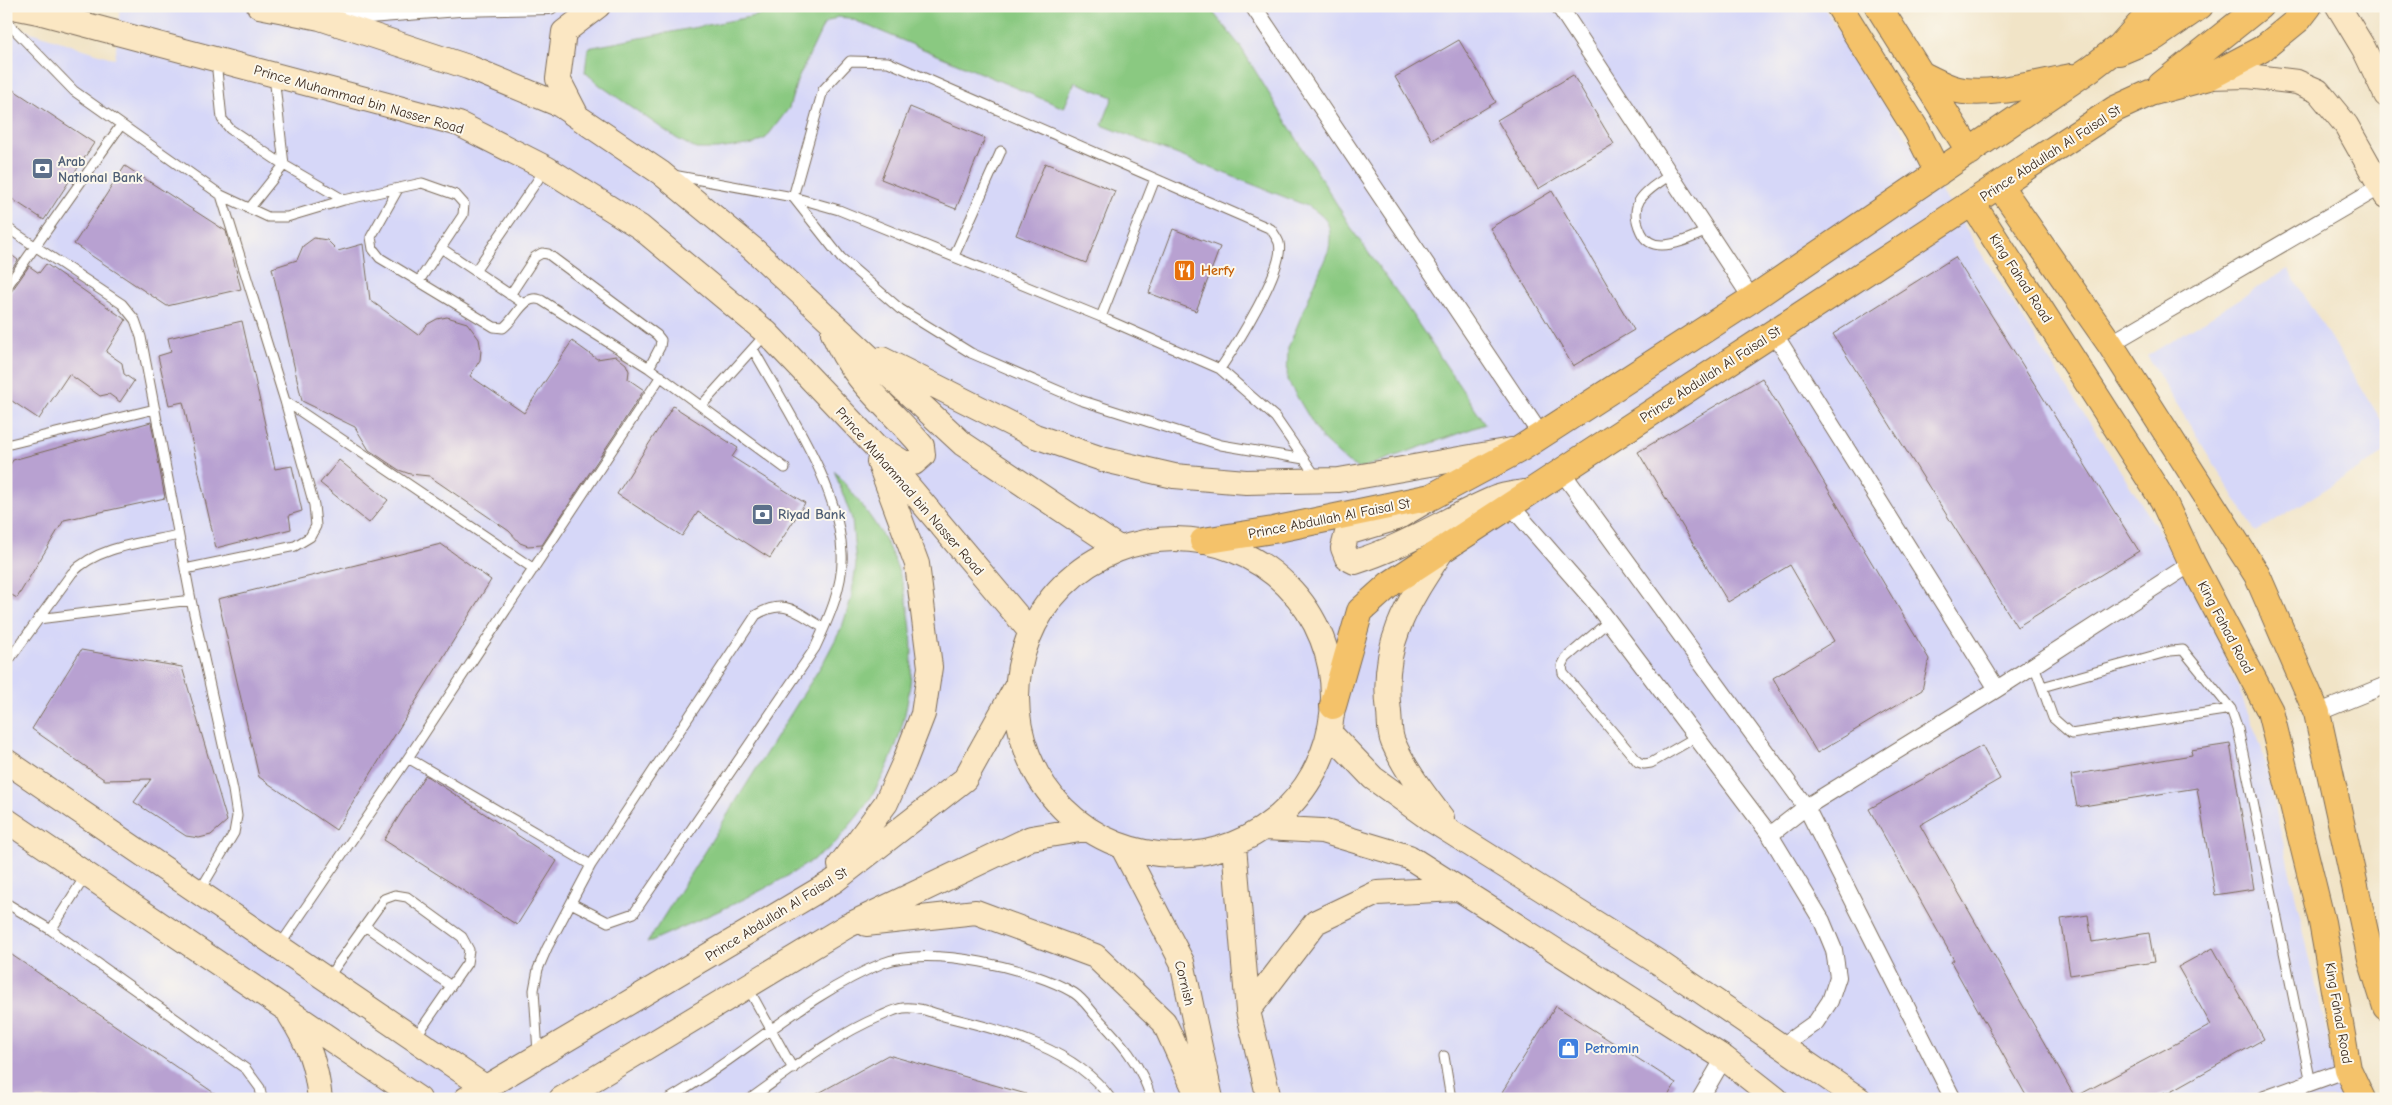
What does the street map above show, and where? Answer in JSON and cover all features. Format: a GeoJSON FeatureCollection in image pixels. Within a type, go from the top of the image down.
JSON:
{"type":"FeatureCollection","features":[{"type":"Feature","properties":{"kind":"main road","name":"Prince Muhammad bin Nasser Road"},"geometry":{"type":"LineString","coordinates":[[8,6],[38,12],[459,124],[546,168],[640,227],[760,341],[873,444],[1030,631]]}},
{"type":"Feature","properties":{"kind":"main road"},"geometry":{"type":"LineString","coordinates":[[259,6],[320,18],[468,66],[560,105],[661,173],[753,249],[963,444],[1119,548]]}},
{"type":"Feature","properties":{"kind":"main road"},"geometry":{"type":"LineString","coordinates":[[578,118],[558,79],[564,32],[598,6]]}},
{"type":"Feature","properties":{"kind":"main road"},"geometry":{"type":"LineString","coordinates":[[1839,6],[1917,131],[1938,174]]}},
{"type":"Feature","properties":{"kind":"main road"},"geometry":{"type":"LineString","coordinates":[[1878,6],[1970,152]]}},
{"type":"Feature","properties":{"kind":"main road"},"geometry":{"type":"LineString","coordinates":[[2097,64],[2120,46],[2156,6]]}},
{"type":"Feature","properties":{"kind":"main road"},"geometry":{"type":"LineString","coordinates":[[1919,73],[1952,89],[1978,91],[2010,89],[2073,77],[2155,37],[2200,6]]}},
{"type":"Feature","properties":{"kind":"main road"},"geometry":{"type":"LineString","coordinates":[[2150,93],[2260,6]]}},
{"type":"Feature","properties":{"kind":"main road"},"geometry":{"type":"LineString","coordinates":[[2150,93],[2209,77],[2262,49],[2298,19],[2309,6]]}},
{"type":"Feature","properties":{"kind":"main road"},"geometry":{"type":"LineString","coordinates":[[2338,6],[2364,49],[2386,95]]}},
{"type":"Feature","properties":{"kind":"main road"},"geometry":{"type":"LineString","coordinates":[[6,12],[38,12]]}},
{"type":"Feature","properties":{"kind":"main road","name":"Prince Abdullah Al Faisal St"},"geometry":{"type":"LineString","coordinates":[[1203,541],[1273,530],[1431,497],[1531,442],[1752,299],[2097,64]]}},
{"type":"Feature","properties":{"kind":"main road"},"geometry":{"type":"LineString","coordinates":[[2209,77],[2248,76],[2297,82],[2318,91],[2346,125],[2383,191]]}},
{"type":"Feature","properties":{"kind":"main road","name":"Prince Abdullah Al Faisal St"},"geometry":{"type":"LineString","coordinates":[[1333,706],[1360,612],[1390,584],[2115,109],[2150,93]]}},
{"type":"Feature","properties":{"kind":"main road"},"geometry":{"type":"LineString","coordinates":[[1917,131],[1927,135],[1937,134],[1945,128],[1949,118]]}},
{"type":"Feature","properties":{"kind":"main road"},"geometry":{"type":"LineString","coordinates":[[1999,185],[2110,344],[2257,575],[2317,713],[2371,959],[2386,1007]]}},
{"type":"Feature","properties":{"kind":"main road","name":"King Fahad Road"},"geometry":{"type":"LineString","coordinates":[[1972,203],[2163,500],[2192,563],[2270,711],[2322,922],[2348,1069],[2362,1099]]}},
{"type":"Feature","properties":{"kind":"main road"},"geometry":{"type":"LineString","coordinates":[[2014,267],[2014,257],[2018,248],[2032,242],[2042,244]]}},
{"type":"Feature","properties":{"kind":"main road"},"geometry":{"type":"LineString","coordinates":[[827,318],[838,346],[863,383],[922,446],[923,455],[914,463],[904,463],[873,444]]}},
{"type":"Feature","properties":{"kind":"main road"},"geometry":{"type":"LineString","coordinates":[[858,346],[1034,436],[1105,460],[1174,476],[1246,482],[1339,480],[1531,442]]}},
{"type":"Feature","properties":{"kind":"main road"},"geometry":{"type":"LineString","coordinates":[[823,887],[886,803],[923,714],[930,667],[917,564],[873,444]]}},
{"type":"Feature","properties":{"kind":"main road"},"geometry":{"type":"LineString","coordinates":[[1431,497],[1397,518],[1347,533],[1343,548],[1347,558],[1355,562],[1367,558],[1405,544],[1494,498],[1534,490]]}},
{"type":"Feature","properties":{"kind":"main road"},"geometry":{"type":"LineString","coordinates":[[1160,539],[1203,541],[1246,556],[1254,561],[1283,582],[1312,618],[1328,661],[1333,706],[1329,732],[1311,778],[1294,802],[1265,828],[1234,846],[1197,855],[1160,856],[1124,848],[1086,829],[1046,791],[1022,741],[1016,686],[1021,658],[1030,631],[1052,596],[1082,568],[1119,548],[1160,539]]}},
{"type":"Feature","properties":{"kind":"main road"},"geometry":{"type":"LineString","coordinates":[[1442,550],[1408,602],[1390,647],[1387,699],[1392,740],[1416,784],[1454,833]]}},
{"type":"Feature","properties":{"kind":"main road","name":"Prince Abdullah Al Faisal St"},"geometry":{"type":"LineString","coordinates":[[476,1093],[823,887],[964,779],[1016,686]]}},
{"type":"Feature","properties":{"kind":"main road"},"geometry":{"type":"LineString","coordinates":[[1329,732],[1373,778],[1454,833],[1661,964],[1859,1099]]}},
{"type":"Feature","properties":{"kind":"main road"},"geometry":{"type":"LineString","coordinates":[[6,761],[414,1039],[476,1093]]}},
{"type":"Feature","properties":{"kind":"main road"},"geometry":{"type":"LineString","coordinates":[[6,820],[419,1099]]}},
{"type":"Feature","properties":{"kind":"main road"},"geometry":{"type":"LineString","coordinates":[[1265,828],[1322,831],[1409,857],[1724,1058],[1776,1099]]}},
{"type":"Feature","properties":{"kind":"main road"},"geometry":{"type":"LineString","coordinates":[[561,1099],[847,926],[1031,838],[1086,829]]}},
{"type":"Feature","properties":{"kind":"main road"},"geometry":{"type":"LineString","coordinates":[[1234,846],[1248,1011],[1269,1099]]}},
{"type":"Feature","properties":{"kind":"main road","name":"Cornish"},"geometry":{"type":"LineString","coordinates":[[1124,848],[1182,962],[1211,1099]]}},
{"type":"Feature","properties":{"kind":"main road"},"geometry":{"type":"LineString","coordinates":[[1248,1011],[1316,922],[1377,893],[1457,889]]}},
{"type":"Feature","properties":{"kind":"main road"},"geometry":{"type":"LineString","coordinates":[[847,926],[976,912],[1095,956],[1164,1022],[1199,1099]]}},
{"type":"Feature","properties":{"kind":"main road"},"geometry":{"type":"LineString","coordinates":[[285,1007],[304,1037],[317,1070],[320,1099]]}},
{"type":"Feature","properties":{"kind":"street"},"geometry":{"type":"LineString","coordinates":[[320,18],[459,8],[550,6]]}},
{"type":"Feature","properties":{"kind":"street"},"geometry":{"type":"LineString","coordinates":[[1253,6],[1531,442]]}},
{"type":"Feature","properties":{"kind":"street"},"geometry":{"type":"LineString","coordinates":[[1559,6],[1752,299]]}},
{"type":"Feature","properties":{"kind":"street"},"geometry":{"type":"LineString","coordinates":[[2110,344],[2383,191]]}},
{"type":"Feature","properties":{"kind":"street"},"geometry":{"type":"LineString","coordinates":[[1774,333],[1997,690]]}},
{"type":"Feature","properties":{"kind":"street"},"geometry":{"type":"LineString","coordinates":[[1562,472],[1806,807],[1952,1099]]}},
{"type":"Feature","properties":{"kind":"street"},"geometry":{"type":"LineString","coordinates":[[1511,506],[1546,543],[1609,621],[1770,835],[1822,921],[1834,950],[1838,977],[1830,1001],[1816,1022],[1782,1046]]}},
{"type":"Feature","properties":{"kind":"street"},"geometry":{"type":"LineString","coordinates":[[1770,835],[1806,807],[1997,690],[2192,563]]}},
{"type":"Feature","properties":{"kind":"street"},"geometry":{"type":"LineString","coordinates":[[2317,713],[2386,685]]}},
{"type":"Feature","properties":{"kind":"street"},"geometry":{"type":"LineString","coordinates":[[1700,1099],[1724,1058]]}},
{"type":"Feature","properties":{"kind":"street"},"geometry":{"type":"LineString","coordinates":[[2265,1099],[2348,1069]]}},
{"type":"Feature","properties":{"kind":"lane"},"geometry":{"type":"LineString","coordinates":[[6,21],[74,91],[221,195],[268,217],[288,217],[344,200],[422,183],[456,195],[464,204],[464,215],[419,280]]}},
{"type":"Feature","properties":{"kind":"lane"},"geometry":{"type":"LineString","coordinates":[[215,60],[222,119],[230,129],[284,165],[344,200]]}},
{"type":"Feature","properties":{"kind":"lane"},"geometry":{"type":"LineString","coordinates":[[793,197],[823,90],[850,61],[888,62],[1271,230],[1280,244],[1278,266],[1241,337],[1220,369]]}},
{"type":"Feature","properties":{"kind":"lane"},"geometry":{"type":"LineString","coordinates":[[249,209],[284,165],[274,75]]}},
{"type":"Feature","properties":{"kind":"lane"},"geometry":{"type":"LineString","coordinates":[[6,288],[121,125]]}},
{"type":"Feature","properties":{"kind":"lane"},"geometry":{"type":"LineString","coordinates":[[954,256],[1001,151]]}},
{"type":"Feature","properties":{"kind":"lane"},"geometry":{"type":"LineString","coordinates":[[476,270],[546,168]]}},
{"type":"Feature","properties":{"kind":"lane"},"geometry":{"type":"LineString","coordinates":[[661,173],[793,197],[840,210],[1101,317],[1220,369],[1275,417],[1319,480]]}},
{"type":"Feature","properties":{"kind":"lane"},"geometry":{"type":"LineString","coordinates":[[1670,175],[1647,191],[1636,204],[1634,219],[1643,237],[1652,244],[1663,245],[1676,243],[1707,231]]}},
{"type":"Feature","properties":{"kind":"lane"},"geometry":{"type":"LineString","coordinates":[[1101,317],[1155,179]]}},
{"type":"Feature","properties":{"kind":"lane"},"geometry":{"type":"LineString","coordinates":[[398,189],[371,237],[373,249],[380,258],[494,327],[503,328],[512,322],[529,299],[534,297],[541,300],[661,376],[785,468]]}},
{"type":"Feature","properties":{"kind":"lane"},"geometry":{"type":"LineString","coordinates":[[185,569],[295,546],[310,537],[316,526],[314,505],[285,401],[221,195]]}},
{"type":"Feature","properties":{"kind":"lane"},"geometry":{"type":"LineString","coordinates":[[793,197],[842,258],[900,309],[971,353],[1080,400],[1221,444],[1304,459]]}},
{"type":"Feature","properties":{"kind":"lane"},"geometry":{"type":"LineString","coordinates":[[6,227],[122,304],[135,320],[141,337],[191,600],[233,790],[237,816],[234,833],[199,892]]}},
{"type":"Feature","properties":{"kind":"lane"},"geometry":{"type":"LineString","coordinates":[[441,248],[524,304]]}},
{"type":"Feature","properties":{"kind":"lane"},"geometry":{"type":"LineString","coordinates":[[510,295],[535,257],[542,253],[548,254],[657,335],[661,340],[660,347],[649,368]]}},
{"type":"Feature","properties":{"kind":"lane"},"geometry":{"type":"LineString","coordinates":[[571,903],[608,922],[634,913],[815,648],[824,628],[839,582],[842,554],[838,521],[824,477],[760,341],[701,406]]}},
{"type":"Feature","properties":{"kind":"lane"},"geometry":{"type":"LineString","coordinates":[[279,946],[408,758],[661,376]]}},
{"type":"Feature","properties":{"kind":"lane"},"geometry":{"type":"LineString","coordinates":[[285,401],[534,569]]}},
{"type":"Feature","properties":{"kind":"lane"},"geometry":{"type":"LineString","coordinates":[[6,445],[154,409]]}},
{"type":"Feature","properties":{"kind":"lane"},"geometry":{"type":"LineString","coordinates":[[6,664],[72,573],[84,561],[100,554],[178,535]]}},
{"type":"Feature","properties":{"kind":"lane"},"geometry":{"type":"LineString","coordinates":[[38,619],[191,600]]}},
{"type":"Feature","properties":{"kind":"lane"},"geometry":{"type":"LineString","coordinates":[[538,1056],[534,990],[538,969],[591,865],[756,616],[769,608],[784,606],[824,628]]}},
{"type":"Feature","properties":{"kind":"lane"},"geometry":{"type":"LineString","coordinates":[[1609,621],[1566,658],[1562,666],[1563,674],[1638,762],[1644,764],[1651,763],[1696,737]]}},
{"type":"Feature","properties":{"kind":"lane"},"geometry":{"type":"LineString","coordinates":[[2042,687],[2170,651],[2183,650],[2231,709],[2238,729],[2310,1082]]}},
{"type":"Feature","properties":{"kind":"lane"},"geometry":{"type":"LineString","coordinates":[[2034,665],[2053,718],[2071,734],[2231,709]]}},
{"type":"Feature","properties":{"kind":"lane"},"geometry":{"type":"LineString","coordinates":[[408,758],[591,865]]}},
{"type":"Feature","properties":{"kind":"lane"},"geometry":{"type":"LineString","coordinates":[[51,930],[86,874]]}},
{"type":"Feature","properties":{"kind":"lane"},"geometry":{"type":"LineString","coordinates":[[327,979],[384,899],[395,895],[407,897],[462,937],[469,950],[467,963],[414,1039]]}},
{"type":"Feature","properties":{"kind":"lane"},"geometry":{"type":"LineString","coordinates":[[6,902],[51,930],[246,1069],[260,1088],[262,1099]]}},
{"type":"Feature","properties":{"kind":"lane"},"geometry":{"type":"LineString","coordinates":[[365,926],[451,986]]}},
{"type":"Feature","properties":{"kind":"lane"},"geometry":{"type":"LineString","coordinates":[[669,1099],[830,990],[885,963],[914,957],[970,959],[1024,972],[1075,994],[1127,1048],[1147,1084],[1151,1099]]}},
{"type":"Feature","properties":{"kind":"lane"},"geometry":{"type":"LineString","coordinates":[[747,986],[793,1069]]}},
{"type":"Feature","properties":{"kind":"lane"},"geometry":{"type":"LineString","coordinates":[[750,1099],[825,1046],[864,1023],[902,1008],[918,1009],[983,1026],[1050,1050],[1080,1070],[1110,1099]]}},
{"type":"Feature","properties":{"kind":"lane"},"geometry":{"type":"LineString","coordinates":[[1444,1056],[1452,1099]]}},
{"type":"Feature","properties":{"kind":"shaded area"},"geometry":{"type":"Polygon","coordinates":[[[120,6],[1823,6],[2205,603],[2261,746],[2332,1055],[2352,1099],[6,1099],[6,24],[115,59],[120,6]]]}},
{"type":"Feature","properties":{"kind":"shaded area"},"geometry":{"type":"Polygon","coordinates":[[[2288,269],[2386,428],[2386,452],[2256,532],[2147,356],[2288,269]]]}},
{"type":"Feature","properties":{"kind":"green space"},"geometry":{"type":"Polygon","coordinates":[[[807,6],[1203,6],[1212,11],[1240,46],[1355,234],[1399,295],[1485,424],[1359,469],[1347,462],[1322,439],[1287,380],[1288,348],[1329,249],[1330,234],[1328,224],[1310,207],[1102,125],[1113,97],[1075,82],[1064,108],[849,18],[837,17],[824,24],[797,81],[789,108],[766,138],[754,144],[717,149],[696,149],[676,138],[601,86],[585,72],[588,48],[807,6]]]}},
{"type":"Feature","properties":{"kind":"green space"},"geometry":{"type":"Polygon","coordinates":[[[834,470],[881,533],[893,557],[904,590],[910,625],[912,661],[908,696],[900,732],[888,765],[872,796],[851,824],[828,849],[786,877],[763,889],[647,943],[824,661],[842,627],[851,599],[856,565],[852,519],[834,470]]]}},
{"type":"Feature","properties":{"kind":"building"},"geometry":{"type":"Polygon","coordinates":[[[1459,40],[1496,102],[1432,140],[1395,77],[1459,40]]]}},
{"type":"Feature","properties":{"kind":"building"},"geometry":{"type":"Polygon","coordinates":[[[1573,75],[1614,144],[1538,189],[1497,120],[1573,75]]]}},
{"type":"Feature","properties":{"kind":"building","name":"Arab National Bank"},"geometry":{"type":"Polygon","coordinates":[[[6,85],[94,143],[44,220],[6,195],[6,85]]]}},
{"type":"Feature","properties":{"kind":"building"},"geometry":{"type":"Polygon","coordinates":[[[910,107],[985,138],[956,209],[881,179],[910,107]]]}},
{"type":"Feature","properties":{"kind":"building"},"geometry":{"type":"Polygon","coordinates":[[[1045,163],[1115,191],[1086,263],[1016,235],[1045,163]]]}},
{"type":"Feature","properties":{"kind":"building"},"geometry":{"type":"Polygon","coordinates":[[[125,166],[226,231],[241,289],[167,306],[74,244],[125,166]]]}},
{"type":"Feature","properties":{"kind":"building"},"geometry":{"type":"Polygon","coordinates":[[[1552,191],[1634,330],[1573,366],[1490,228],[1552,191]]]}},
{"type":"Feature","properties":{"kind":"building","name":"Herfy"},"geometry":{"type":"Polygon","coordinates":[[[1173,229],[1220,247],[1196,311],[1149,293],[1173,229]]]}},
{"type":"Feature","properties":{"kind":"building"},"geometry":{"type":"Polygon","coordinates":[[[314,238],[327,240],[338,251],[363,244],[370,300],[418,335],[428,324],[437,319],[447,317],[467,323],[479,339],[481,350],[480,360],[470,376],[524,413],[572,341],[597,359],[616,356],[626,364],[629,371],[628,379],[644,390],[542,545],[528,546],[520,543],[509,531],[429,476],[410,474],[399,470],[369,450],[355,427],[302,401],[272,268],[297,260],[303,246],[314,238]]]}},
{"type":"Feature","properties":{"kind":"building"},"geometry":{"type":"Polygon","coordinates":[[[6,251],[18,260],[6,277],[6,251]]]}},
{"type":"Feature","properties":{"kind":"building"},"geometry":{"type":"Polygon","coordinates":[[[1955,257],[2139,551],[2017,627],[1833,334],[1955,257]]]}},
{"type":"Feature","properties":{"kind":"building"},"geometry":{"type":"Polygon","coordinates":[[[46,264],[126,320],[106,352],[122,363],[124,374],[134,381],[120,402],[109,394],[100,396],[69,374],[39,419],[6,397],[6,294],[11,292],[29,266],[39,273],[46,264]]]}},
{"type":"Feature","properties":{"kind":"building"},"geometry":{"type":"Polygon","coordinates":[[[242,321],[275,469],[292,466],[302,511],[289,515],[291,529],[216,548],[183,402],[169,405],[158,356],[171,352],[168,338],[242,321]]]}},
{"type":"Feature","properties":{"kind":"building"},"geometry":{"type":"Polygon","coordinates":[[[1762,378],[1929,659],[1922,690],[1817,753],[1773,678],[1834,641],[1790,565],[1728,602],[1638,452],[1762,378]]]}},
{"type":"Feature","properties":{"kind":"building"},"geometry":{"type":"Polygon","coordinates":[[[673,406],[738,448],[732,457],[805,503],[770,558],[698,512],[682,536],[617,494],[673,406]]]}},
{"type":"Feature","properties":{"kind":"building"},"geometry":{"type":"Polygon","coordinates":[[[151,422],[165,498],[64,520],[17,598],[6,592],[6,471],[13,460],[151,422]]]}},
{"type":"Feature","properties":{"kind":"building"},"geometry":{"type":"Polygon","coordinates":[[[339,460],[388,500],[369,523],[320,483],[339,460]]]}},
{"type":"Feature","properties":{"kind":"building"},"geometry":{"type":"Polygon","coordinates":[[[441,544],[491,580],[336,830],[259,777],[218,599],[441,544]]]}},
{"type":"Feature","properties":{"kind":"building"},"geometry":{"type":"Polygon","coordinates":[[[81,650],[182,667],[227,821],[211,835],[199,838],[186,836],[134,802],[151,779],[105,780],[32,729],[81,650]]]}},
{"type":"Feature","properties":{"kind":"building"},"geometry":{"type":"Polygon","coordinates":[[[2230,744],[2254,889],[2215,895],[2197,788],[2077,807],[2071,775],[2192,755],[2191,750],[2230,744]]]}},
{"type":"Feature","properties":{"kind":"building"},"geometry":{"type":"Polygon","coordinates":[[[1982,746],[2000,779],[1920,825],[2075,1097],[2211,1025],[2178,967],[2213,948],[2264,1039],[2154,1099],[2028,1099],[1951,962],[1954,960],[1869,809],[1982,746]]]}},
{"type":"Feature","properties":{"kind":"building"},"geometry":{"type":"Polygon","coordinates":[[[425,775],[557,861],[517,925],[384,840],[425,775]]]}},
{"type":"Feature","properties":{"kind":"building"},"geometry":{"type":"Polygon","coordinates":[[[2088,915],[2092,942],[2149,933],[2154,962],[2070,975],[2061,919],[2088,915]]]}},
{"type":"Feature","properties":{"kind":"building"},"geometry":{"type":"Polygon","coordinates":[[[6,951],[223,1099],[6,1099],[6,951]]]}},
{"type":"Feature","properties":{"kind":"building"},"geometry":{"type":"Polygon","coordinates":[[[1556,1006],[1676,1083],[1666,1099],[1513,1099],[1502,1092],[1556,1006]]]}},
{"type":"Feature","properties":{"kind":"building"},"geometry":{"type":"Polygon","coordinates":[[[888,1055],[1026,1094],[1025,1099],[808,1099],[888,1055]]]}},
{"type":"Feature","properties":{"kind":"place","name":"Arab National Bank"},"geometry":{"type":"Point","coordinates":[42,169]}},
{"type":"Feature","properties":{"kind":"place","name":"Herfy"},"geometry":{"type":"Point","coordinates":[1185,270]}},
{"type":"Feature","properties":{"kind":"place","name":"Riyad Bank"},"geometry":{"type":"Point","coordinates":[762,514]}},
{"type":"Feature","properties":{"kind":"place","name":"Petromin"},"geometry":{"type":"Point","coordinates":[1569,1048]}}]}
